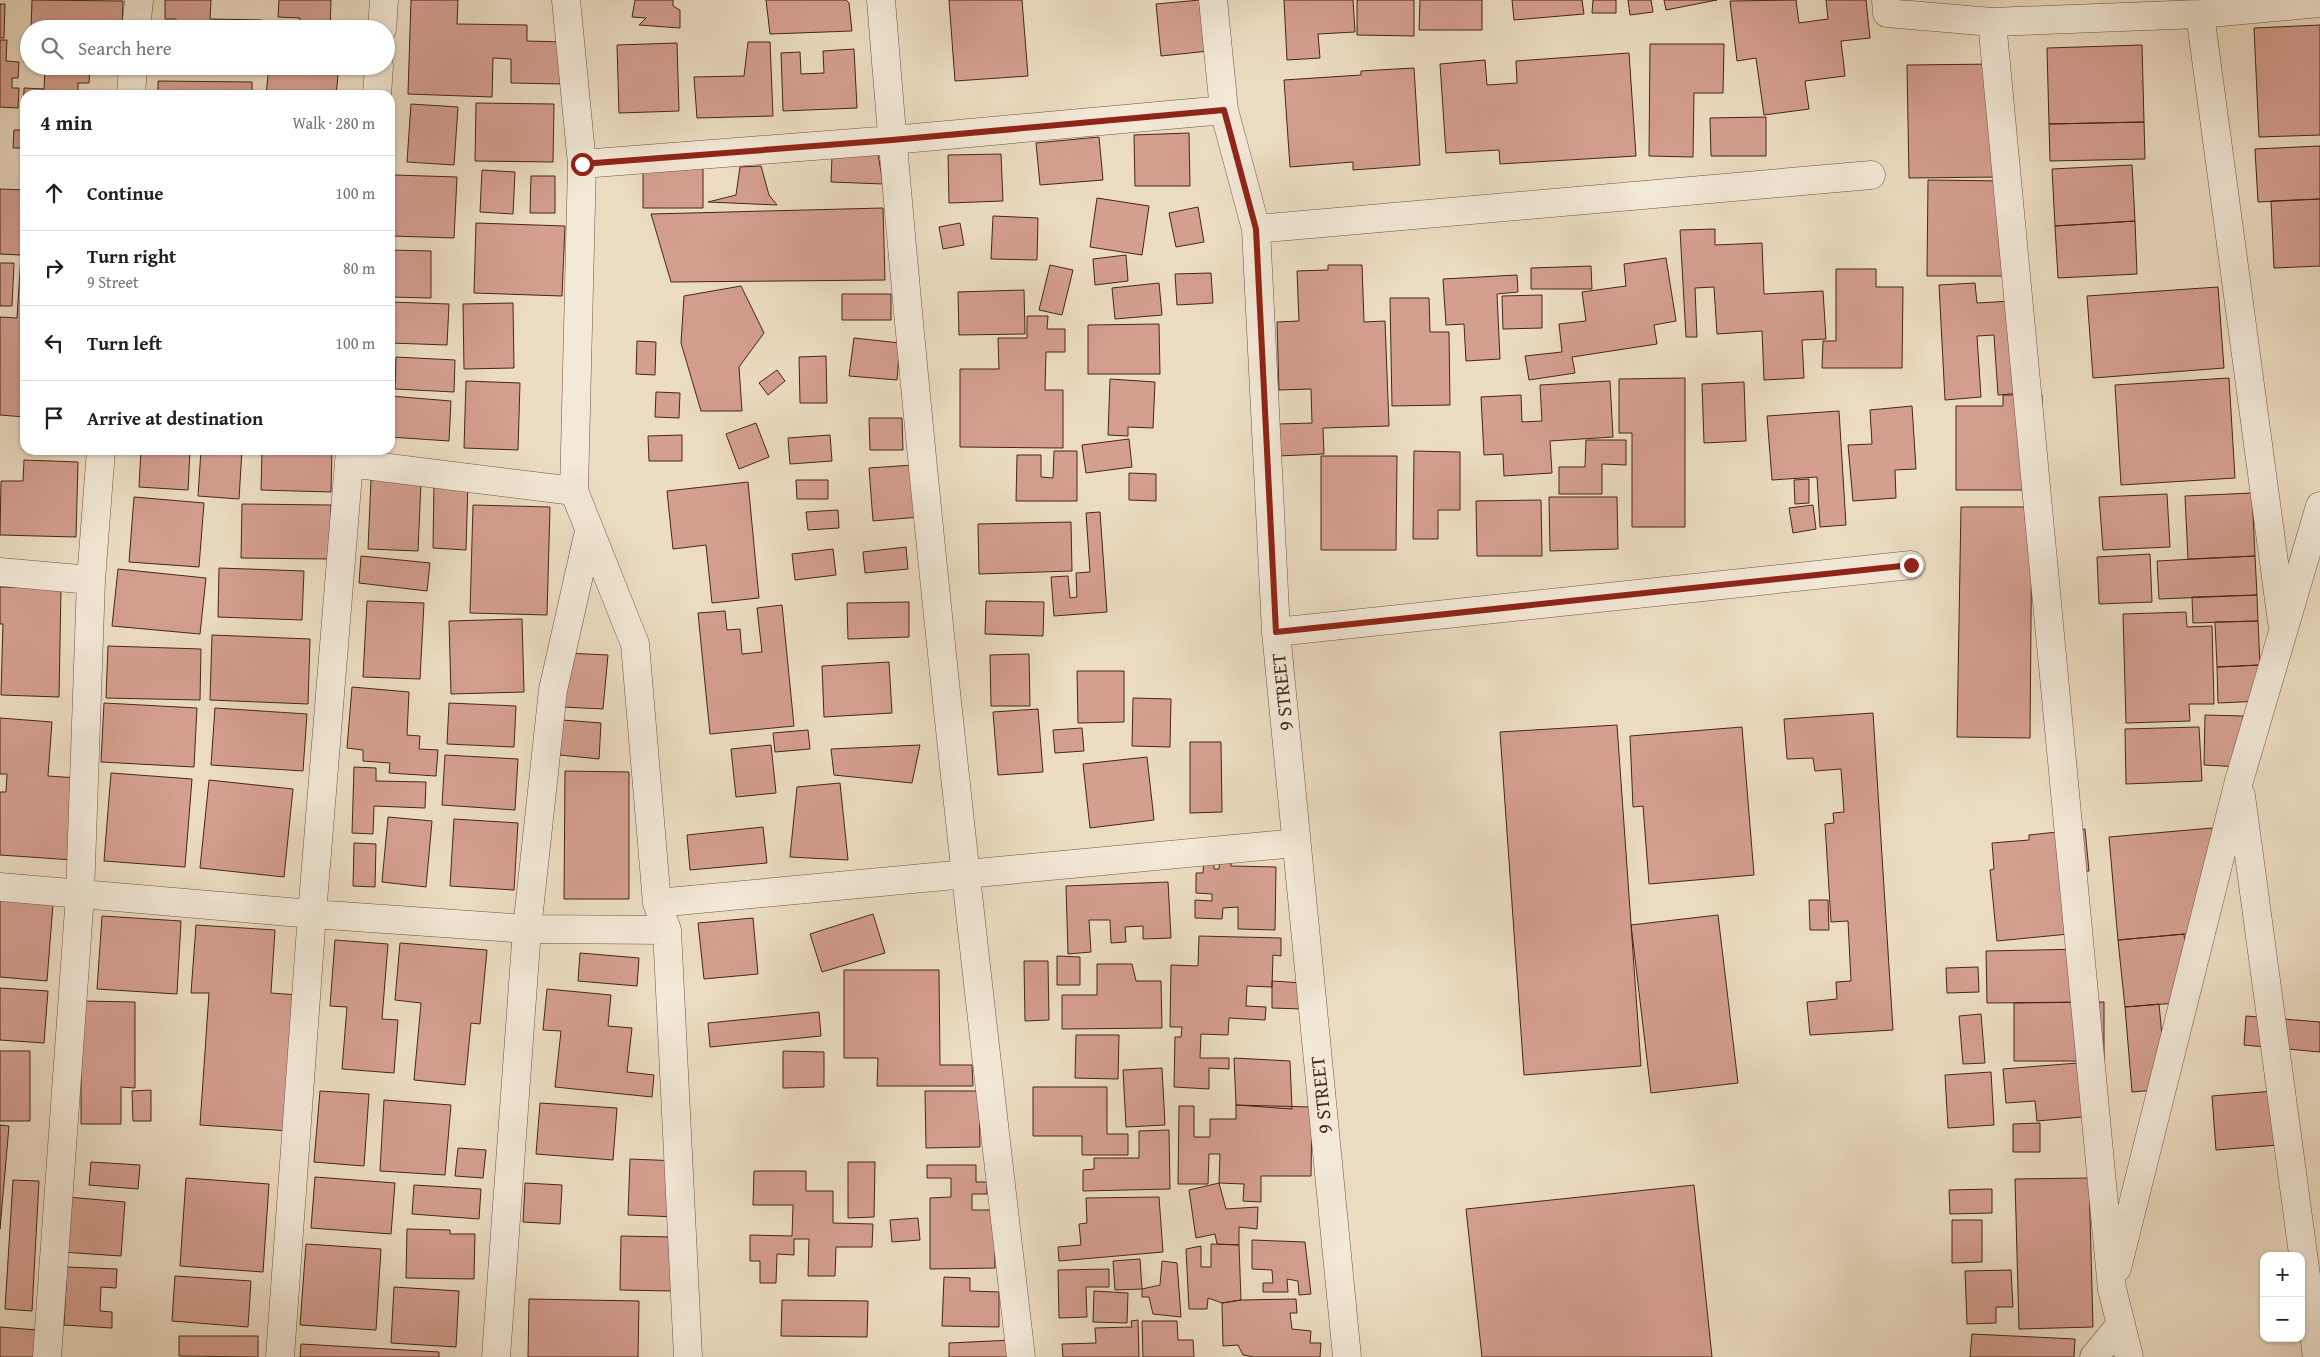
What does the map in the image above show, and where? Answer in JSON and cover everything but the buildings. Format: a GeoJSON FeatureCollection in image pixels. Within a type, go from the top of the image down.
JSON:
{"type":"FeatureCollection","features":[{"type":"Feature","properties":{"kind":"street"},"geometry":{"type":"LineString","coordinates":[[137,20],[139,0]]}},
{"type":"Feature","properties":{"kind":"street"},"geometry":{"type":"LineString","coordinates":[[383,20],[384,0]]}},
{"type":"Feature","properties":{"kind":"street"},"geometry":{"type":"LineString","coordinates":[[566,0],[582,164],[574,492],[635,644],[657,903],[667,930],[687,1354]]}},
{"type":"Feature","properties":{"kind":"street"},"geometry":{"type":"LineString","coordinates":[[881,0],[892,140],[964,873],[1021,1357]]}},
{"type":"Feature","properties":{"kind":"street","name":"9 STREET"},"geometry":{"type":"LineString","coordinates":[[1213,0],[1224,110],[1256,229],[1276,632],[1347,1357]]}},
{"type":"Feature","properties":{"kind":"street"},"geometry":{"type":"LineString","coordinates":[[1886,0],[1887,13],[1992,22],[2200,14],[2320,3]]}},
{"type":"Feature","properties":{"kind":"street"},"geometry":{"type":"LineString","coordinates":[[2200,14],[2283,632]]}},
{"type":"Feature","properties":{"kind":"street"},"geometry":{"type":"LineString","coordinates":[[1992,22],[2112,1289],[2128,1357]]}},
{"type":"Feature","properties":{"kind":"street"},"geometry":{"type":"LineString","coordinates":[[131,90],[132,75]]}},
{"type":"Feature","properties":{"kind":"street"},"geometry":{"type":"LineString","coordinates":[[377,90],[378,75]]}},
{"type":"Feature","properties":{"kind":"street"},"geometry":{"type":"LineString","coordinates":[[582,164],[892,140],[1224,110]]}},
{"type":"Feature","properties":{"kind":"street"},"geometry":{"type":"LineString","coordinates":[[1256,229],[1871,175]]}},
{"type":"Feature","properties":{"kind":"street"},"geometry":{"type":"LineString","coordinates":[[47,1357],[80,895],[90,580],[101,455]]}},
{"type":"Feature","properties":{"kind":"street"},"geometry":{"type":"LineString","coordinates":[[280,1357],[312,914],[350,457],[574,492]]}},
{"type":"Feature","properties":{"kind":"street"},"geometry":{"type":"LineString","coordinates":[[2112,1289],[2239,781],[2320,506]]}},
{"type":"Feature","properties":{"kind":"street"},"geometry":{"type":"LineString","coordinates":[[496,1357],[527,929],[553,690],[589,531]]}},
{"type":"Feature","properties":{"kind":"street"},"geometry":{"type":"LineString","coordinates":[[1276,632],[1911,565]]}},
{"type":"Feature","properties":{"kind":"street"},"geometry":{"type":"LineString","coordinates":[[0,572],[90,580]]}},
{"type":"Feature","properties":{"kind":"street"},"geometry":{"type":"LineString","coordinates":[[2239,781],[2317,1357]]}},
{"type":"Feature","properties":{"kind":"street"},"geometry":{"type":"LineString","coordinates":[[657,903],[1296,843]]}},
{"type":"Feature","properties":{"kind":"street"},"geometry":{"type":"LineString","coordinates":[[0,887],[312,914],[527,929],[667,930]]}},
{"type":"Feature","properties":{"kind":"street"},"geometry":{"type":"LineString","coordinates":[[2094,1357],[2120,1324]]}},
{"type":"Feature","properties":{"kind":"route"},"geometry":{"type":"LineString","coordinates":[[582,164],[892,140],[1224,110],[1256,229],[1276,632],[1911,565]]}}]}
